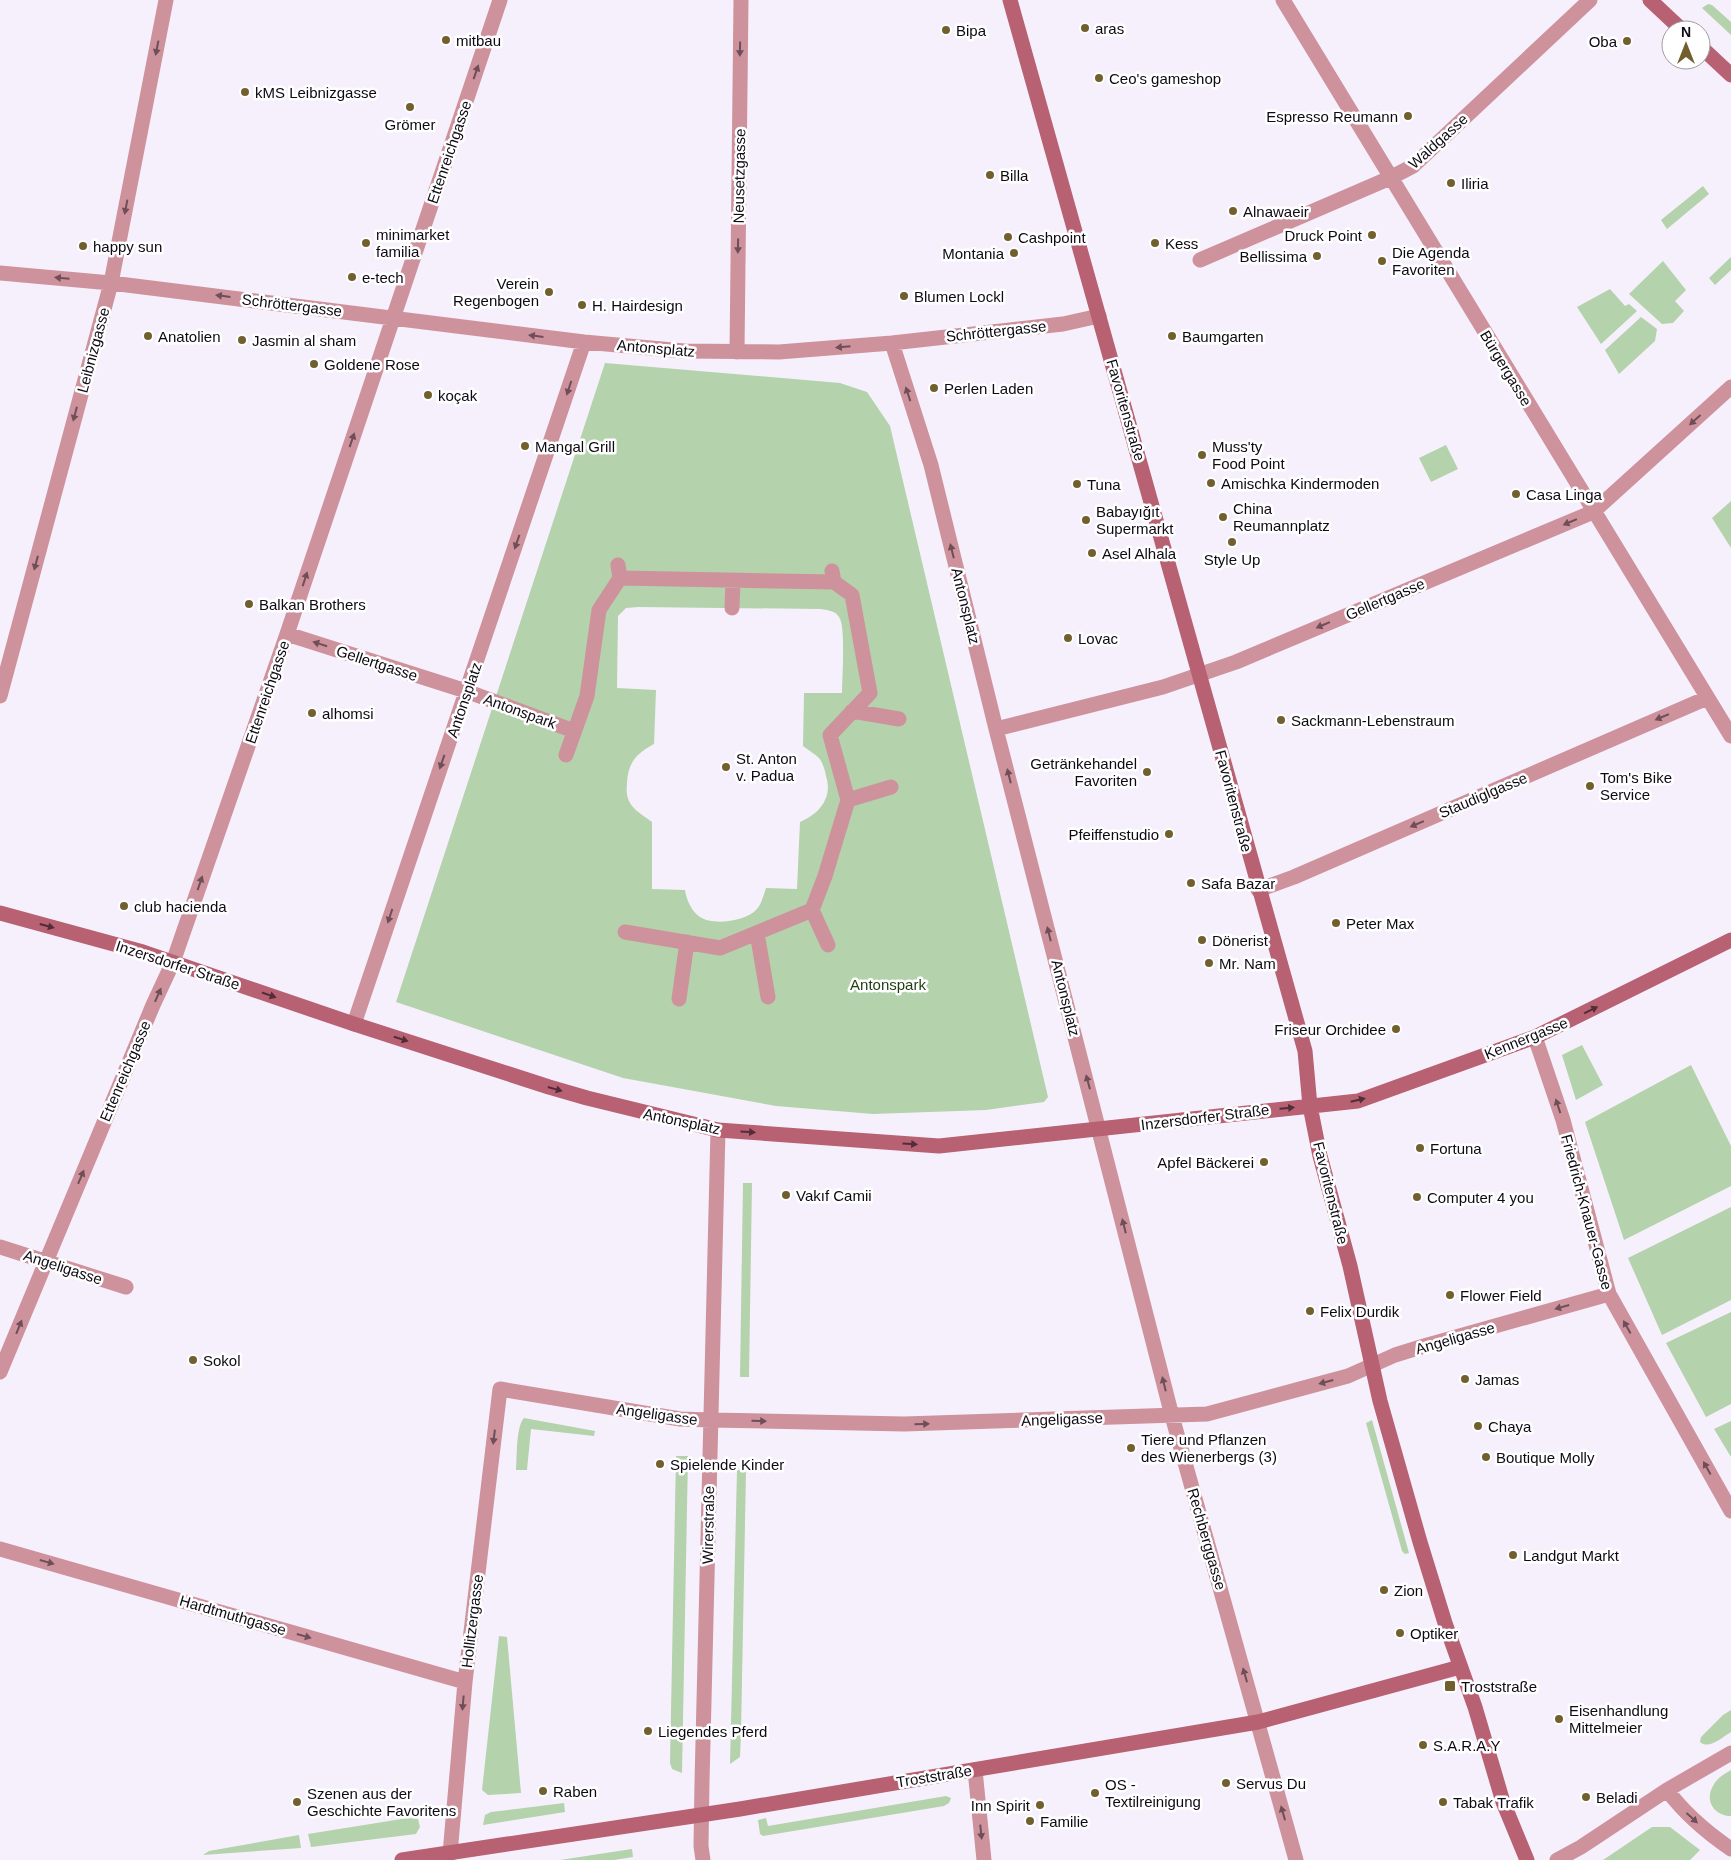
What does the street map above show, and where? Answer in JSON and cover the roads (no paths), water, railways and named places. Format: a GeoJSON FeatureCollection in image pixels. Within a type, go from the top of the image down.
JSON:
{"type":"FeatureCollection","features":[{"type":"Feature","properties":{"kind":"street","name":"Leibnizgasse"},"geometry":{"type":"LineString","coordinates":[[0,696],[111,283],[166,0]]}},
{"type":"Feature","properties":{"kind":"street","name":"Ettenreichgasse"},"geometry":{"type":"LineString","coordinates":[[0,1372],[173,962],[287,634],[500,0]]}},
{"type":"Feature","properties":{"kind":"street","name":"Neusetzgasse"},"geometry":{"type":"LineString","coordinates":[[737,352],[741,0]]}},
{"type":"Feature","properties":{"kind":"street","name":"Favoritenstraße"},"geometry":{"type":"LineString","coordinates":[[1010,0],[1258,890],[1305,1052],[1310,1106],[1320,1156],[1350,1266],[1380,1401],[1420,1542],[1475,1707],[1503,1802],[1527,1860]]}},
{"type":"Feature","properties":{"kind":"street","name":"Bürgergasse"},"geometry":{"type":"LineString","coordinates":[[1283,0],[1731,736]]}},
{"type":"Feature","properties":{"kind":"street","name":"Waldgasse"},"geometry":{"type":"LineString","coordinates":[[1200,260],[1390,178],[1413,166],[1590,0]]}},
{"type":"Feature","properties":{"kind":"street"},"geometry":{"type":"LineString","coordinates":[[1650,0],[1671,20]]}},
{"type":"Feature","properties":{"kind":"street"},"geometry":{"type":"LineString","coordinates":[[1711,57],[1731,75]]}},
{"type":"Feature","properties":{"kind":"street","name":"Schröttergasse"},"geometry":{"type":"LineString","coordinates":[[0,273],[111,283],[584,342]]}},
{"type":"Feature","properties":{"kind":"street","name":"Schröttergasse"},"geometry":{"type":"LineString","coordinates":[[892,342],[1063,324],[1099,316]]}},
{"type":"Feature","properties":{"kind":"street","name":"Antonsplatz"},"geometry":{"type":"LineString","coordinates":[[584,342],[684,351],[737,352],[780,352],[892,342],[931,465],[996,729],[1100,1129],[939,1146],[718,1130],[571,1094],[354,1024],[584,342]]}},
{"type":"Feature","properties":{"kind":"street","name":"Gellertgasse"},"geometry":{"type":"LineString","coordinates":[[996,729],[1163,687],[1236,662],[1593,512],[1731,387]]}},
{"type":"Feature","properties":{"kind":"street"},"geometry":{"type":"LineString","coordinates":[[566,755],[587,696],[599,610],[619,571],[734,580],[833,577],[852,595],[870,693],[830,735],[848,800],[825,876],[812,910],[828,945]]}},
{"type":"Feature","properties":{"kind":"street"},"geometry":{"type":"LineString","coordinates":[[732,608],[734,580]]}},
{"type":"Feature","properties":{"kind":"street","name":"Gellertgasse"},"geometry":{"type":"LineString","coordinates":[[287,634],[466,691]]}},
{"type":"Feature","properties":{"kind":"street","name":"Antonspark"},"geometry":{"type":"LineString","coordinates":[[466,691],[574,731]]}},
{"type":"Feature","properties":{"kind":"street","name":"Staudiglgasse"},"geometry":{"type":"LineString","coordinates":[[1258,890],[1304,873],[1707,698]]}},
{"type":"Feature","properties":{"kind":"street"},"geometry":{"type":"LineString","coordinates":[[852,711],[899,719]]}},
{"type":"Feature","properties":{"kind":"street"},"geometry":{"type":"LineString","coordinates":[[848,800],[891,787]]}},
{"type":"Feature","properties":{"kind":"street"},"geometry":{"type":"LineString","coordinates":[[626,932],[720,948],[812,910]]}},
{"type":"Feature","properties":{"kind":"street","name":"Inzersdorfer Straße"},"geometry":{"type":"LineString","coordinates":[[0,913],[143,952],[354,1024]]}},
{"type":"Feature","properties":{"kind":"street"},"geometry":{"type":"LineString","coordinates":[[757,933],[768,996]]}},
{"type":"Feature","properties":{"kind":"street","name":"Kennergasse"},"geometry":{"type":"LineString","coordinates":[[1310,1106],[1358,1101],[1535,1037],[1731,940]]}},
{"type":"Feature","properties":{"kind":"street"},"geometry":{"type":"LineString","coordinates":[[679,999],[687,942]]}},
{"type":"Feature","properties":{"kind":"street","name":"Friedrich-Knauer-Gasse"},"geometry":{"type":"LineString","coordinates":[[1535,1037],[1563,1120],[1609,1294],[1731,1510]]}},
{"type":"Feature","properties":{"kind":"street","name":"Inzersdorfer Straße"},"geometry":{"type":"LineString","coordinates":[[1100,1129],[1310,1106]]}},
{"type":"Feature","properties":{"kind":"street","name":"Rechberggasse"},"geometry":{"type":"LineString","coordinates":[[1100,1129],[1172,1416],[1296,1860]]}},
{"type":"Feature","properties":{"kind":"street","name":"Wirerstraße"},"geometry":{"type":"LineString","coordinates":[[703,1860],[701,1815],[718,1130]]}},
{"type":"Feature","properties":{"kind":"street","name":"Angeligasse"},"geometry":{"type":"LineString","coordinates":[[0,1247],[126,1286]]}},
{"type":"Feature","properties":{"kind":"street","name":"Angeligasse"},"geometry":{"type":"LineString","coordinates":[[500,1389],[680,1419],[904,1424],[1206,1414],[1348,1376],[1395,1355],[1609,1294]]}},
{"type":"Feature","properties":{"kind":"street","name":"Hollitzergasse"},"geometry":{"type":"LineString","coordinates":[[450,1854],[465,1682],[500,1389]]}},
{"type":"Feature","properties":{"kind":"street","name":"Hardtmuthgasse"},"geometry":{"type":"LineString","coordinates":[[0,1549],[465,1682]]}},
{"type":"Feature","properties":{"kind":"street","name":"Troststraße"},"geometry":{"type":"LineString","coordinates":[[402,1860],[701,1815],[1258,1722],[1460,1666]]}},
{"type":"Feature","properties":{"kind":"street"},"geometry":{"type":"LineString","coordinates":[[1557,1860],[1582,1847],[1667,1790],[1731,1752]]}},
{"type":"Feature","properties":{"kind":"street"},"geometry":{"type":"LineString","coordinates":[[975,1770],[984,1860]]}},
{"type":"Feature","properties":{"kind":"street"},"geometry":{"type":"LineString","coordinates":[[1667,1790],[1680,1808],[1694,1821],[1731,1849]]}},
{"type":"Feature","properties":{"kind":"place","name":"aras"},"geometry":{"type":"Point","coordinates":[1085,28]}},
{"type":"Feature","properties":{"kind":"place","name":"Bipa"},"geometry":{"type":"Point","coordinates":[946,30]}},
{"type":"Feature","properties":{"kind":"place","name":"mitbau"},"geometry":{"type":"Point","coordinates":[446,40]}},
{"type":"Feature","properties":{"kind":"place","name":"Oba"},"geometry":{"type":"Point","coordinates":[1627,41]}},
{"type":"Feature","properties":{"kind":"place","name":"Ceo's gameshop"},"geometry":{"type":"Point","coordinates":[1099,78]}},
{"type":"Feature","properties":{"kind":"place","name":"kMS Leibnizgasse"},"geometry":{"type":"Point","coordinates":[245,92]}},
{"type":"Feature","properties":{"kind":"place","name":"Grömer"},"geometry":{"type":"Point","coordinates":[410,107]}},
{"type":"Feature","properties":{"kind":"place","name":"Espresso Reumann"},"geometry":{"type":"Point","coordinates":[1408,116]}},
{"type":"Feature","properties":{"kind":"place","name":"Billa"},"geometry":{"type":"Point","coordinates":[990,175]}},
{"type":"Feature","properties":{"kind":"place","name":"Iliria"},"geometry":{"type":"Point","coordinates":[1451,183]}},
{"type":"Feature","properties":{"kind":"place","name":"Alnawaeir"},"geometry":{"type":"Point","coordinates":[1233,211]}},
{"type":"Feature","properties":{"kind":"place","name":"Druck Point"},"geometry":{"type":"Point","coordinates":[1372,235]}},
{"type":"Feature","properties":{"kind":"place","name":"Cashpoint"},"geometry":{"type":"Point","coordinates":[1008,237]}},
{"type":"Feature","properties":{"kind":"place","name":"minimarket familia"},"geometry":{"type":"Point","coordinates":[366,243]}},
{"type":"Feature","properties":{"kind":"place","name":"Kess"},"geometry":{"type":"Point","coordinates":[1155,243]}},
{"type":"Feature","properties":{"kind":"place","name":"happy sun"},"geometry":{"type":"Point","coordinates":[83,246]}},
{"type":"Feature","properties":{"kind":"place","name":"Montania"},"geometry":{"type":"Point","coordinates":[1014,253]}},
{"type":"Feature","properties":{"kind":"place","name":"Bellissima"},"geometry":{"type":"Point","coordinates":[1317,256]}},
{"type":"Feature","properties":{"kind":"place","name":"Die Agenda Favoriten"},"geometry":{"type":"Point","coordinates":[1382,261]}},
{"type":"Feature","properties":{"kind":"place","name":"e-tech"},"geometry":{"type":"Point","coordinates":[352,277]}},
{"type":"Feature","properties":{"kind":"place","name":"Verein Regenbogen"},"geometry":{"type":"Point","coordinates":[549,292]}},
{"type":"Feature","properties":{"kind":"place","name":"Blumen Lockl"},"geometry":{"type":"Point","coordinates":[904,296]}},
{"type":"Feature","properties":{"kind":"place","name":"H. Hairdesign"},"geometry":{"type":"Point","coordinates":[582,305]}},
{"type":"Feature","properties":{"kind":"place","name":"Anatolien"},"geometry":{"type":"Point","coordinates":[148,336]}},
{"type":"Feature","properties":{"kind":"place","name":"Baumgarten"},"geometry":{"type":"Point","coordinates":[1172,336]}},
{"type":"Feature","properties":{"kind":"place","name":"Jasmin al sham"},"geometry":{"type":"Point","coordinates":[242,340]}},
{"type":"Feature","properties":{"kind":"place","name":"Goldene Rose"},"geometry":{"type":"Point","coordinates":[314,364]}},
{"type":"Feature","properties":{"kind":"place","name":"Perlen Laden"},"geometry":{"type":"Point","coordinates":[934,388]}},
{"type":"Feature","properties":{"kind":"place","name":"koçak"},"geometry":{"type":"Point","coordinates":[428,395]}},
{"type":"Feature","properties":{"kind":"place","name":"Mangal Grill"},"geometry":{"type":"Point","coordinates":[525,446]}},
{"type":"Feature","properties":{"kind":"place","name":"Muss'ty Food Point"},"geometry":{"type":"Point","coordinates":[1202,455]}},
{"type":"Feature","properties":{"kind":"place","name":"Amischka Kindermoden"},"geometry":{"type":"Point","coordinates":[1211,483]}},
{"type":"Feature","properties":{"kind":"place","name":"Tuna"},"geometry":{"type":"Point","coordinates":[1077,484]}},
{"type":"Feature","properties":{"kind":"place","name":"Casa Linga"},"geometry":{"type":"Point","coordinates":[1516,494]}},
{"type":"Feature","properties":{"kind":"place","name":"China Reumannplatz"},"geometry":{"type":"Point","coordinates":[1223,517]}},
{"type":"Feature","properties":{"kind":"place","name":"Babayığıt Supermarkt"},"geometry":{"type":"Point","coordinates":[1086,520]}},
{"type":"Feature","properties":{"kind":"place","name":"Style Up"},"geometry":{"type":"Point","coordinates":[1232,542]}},
{"type":"Feature","properties":{"kind":"place","name":"Asel Alhala"},"geometry":{"type":"Point","coordinates":[1092,553]}},
{"type":"Feature","properties":{"kind":"place","name":"Balkan Brothers"},"geometry":{"type":"Point","coordinates":[249,604]}},
{"type":"Feature","properties":{"kind":"place","name":"Lovac"},"geometry":{"type":"Point","coordinates":[1068,638]}},
{"type":"Feature","properties":{"kind":"place","name":"alhomsi"},"geometry":{"type":"Point","coordinates":[312,713]}},
{"type":"Feature","properties":{"kind":"place","name":"Sackmann-Lebenstraum"},"geometry":{"type":"Point","coordinates":[1281,720]}},
{"type":"Feature","properties":{"kind":"place","name":"St. Anton v. Padua"},"geometry":{"type":"Point","coordinates":[726,767]}},
{"type":"Feature","properties":{"kind":"place","name":"Getränkehandel Favoriten"},"geometry":{"type":"Point","coordinates":[1147,772]}},
{"type":"Feature","properties":{"kind":"place","name":"Tom's Bike Service"},"geometry":{"type":"Point","coordinates":[1590,786]}},
{"type":"Feature","properties":{"kind":"place","name":"Pfeiffenstudio"},"geometry":{"type":"Point","coordinates":[1169,834]}},
{"type":"Feature","properties":{"kind":"place","name":"Safa Bazar"},"geometry":{"type":"Point","coordinates":[1191,883]}},
{"type":"Feature","properties":{"kind":"place","name":"club hacienda"},"geometry":{"type":"Point","coordinates":[124,906]}},
{"type":"Feature","properties":{"kind":"place","name":"Peter Max"},"geometry":{"type":"Point","coordinates":[1336,923]}},
{"type":"Feature","properties":{"kind":"place","name":"Dönerist"},"geometry":{"type":"Point","coordinates":[1202,940]}},
{"type":"Feature","properties":{"kind":"place","name":"Mr. Nam"},"geometry":{"type":"Point","coordinates":[1209,963]}},
{"type":"Feature","properties":{"kind":"place","name":"Friseur Orchidee"},"geometry":{"type":"Point","coordinates":[1396,1029]}},
{"type":"Feature","properties":{"kind":"place","name":"Fortuna"},"geometry":{"type":"Point","coordinates":[1420,1148]}},
{"type":"Feature","properties":{"kind":"place","name":"Apfel Bäckerei"},"geometry":{"type":"Point","coordinates":[1264,1162]}},
{"type":"Feature","properties":{"kind":"place","name":"Vakıf Camii"},"geometry":{"type":"Point","coordinates":[786,1195]}},
{"type":"Feature","properties":{"kind":"place","name":"Computer 4 you"},"geometry":{"type":"Point","coordinates":[1417,1197]}},
{"type":"Feature","properties":{"kind":"place","name":"Flower Field"},"geometry":{"type":"Point","coordinates":[1450,1295]}},
{"type":"Feature","properties":{"kind":"place","name":"Felix Durdik"},"geometry":{"type":"Point","coordinates":[1310,1311]}},
{"type":"Feature","properties":{"kind":"place","name":"Sokol"},"geometry":{"type":"Point","coordinates":[193,1360]}},
{"type":"Feature","properties":{"kind":"place","name":"Jamas"},"geometry":{"type":"Point","coordinates":[1465,1379]}},
{"type":"Feature","properties":{"kind":"place","name":"Chaya"},"geometry":{"type":"Point","coordinates":[1478,1426]}},
{"type":"Feature","properties":{"kind":"place","name":"Tiere und Pflanzen des Wienerbergs (3)"},"geometry":{"type":"Point","coordinates":[1131,1448]}},
{"type":"Feature","properties":{"kind":"place","name":"Boutique Molly"},"geometry":{"type":"Point","coordinates":[1486,1457]}},
{"type":"Feature","properties":{"kind":"place","name":"Spielende Kinder"},"geometry":{"type":"Point","coordinates":[660,1464]}},
{"type":"Feature","properties":{"kind":"place","name":"Landgut Markt"},"geometry":{"type":"Point","coordinates":[1513,1555]}},
{"type":"Feature","properties":{"kind":"place","name":"Zion"},"geometry":{"type":"Point","coordinates":[1384,1590]}},
{"type":"Feature","properties":{"kind":"place","name":"Optiker"},"geometry":{"type":"Point","coordinates":[1400,1633]}},
{"type":"Feature","properties":{"kind":"place","name":"Troststraße"},"geometry":{"type":"Point","coordinates":[1450,1686]}},
{"type":"Feature","properties":{"kind":"place","name":"Eisenhandlung Mittelmeier"},"geometry":{"type":"Point","coordinates":[1559,1719]}},
{"type":"Feature","properties":{"kind":"place","name":"Liegendes Pferd"},"geometry":{"type":"Point","coordinates":[648,1731]}},
{"type":"Feature","properties":{"kind":"place","name":"S.A.R.A.Y"},"geometry":{"type":"Point","coordinates":[1423,1745]}},
{"type":"Feature","properties":{"kind":"place","name":"Servus Du"},"geometry":{"type":"Point","coordinates":[1226,1783]}},
{"type":"Feature","properties":{"kind":"place","name":"Raben"},"geometry":{"type":"Point","coordinates":[543,1791]}},
{"type":"Feature","properties":{"kind":"place","name":"OS - Textilreinigung"},"geometry":{"type":"Point","coordinates":[1095,1793]}},
{"type":"Feature","properties":{"kind":"place","name":"Beladi"},"geometry":{"type":"Point","coordinates":[1586,1797]}},
{"type":"Feature","properties":{"kind":"place","name":"Szenen aus der Geschichte Favoritens"},"geometry":{"type":"Point","coordinates":[297,1802]}},
{"type":"Feature","properties":{"kind":"place","name":"Tabak Trafik"},"geometry":{"type":"Point","coordinates":[1443,1802]}},
{"type":"Feature","properties":{"kind":"place","name":"Inn Spirit"},"geometry":{"type":"Point","coordinates":[1040,1805]}},
{"type":"Feature","properties":{"kind":"place","name":"Familie"},"geometry":{"type":"Point","coordinates":[1030,1821]}}]}
